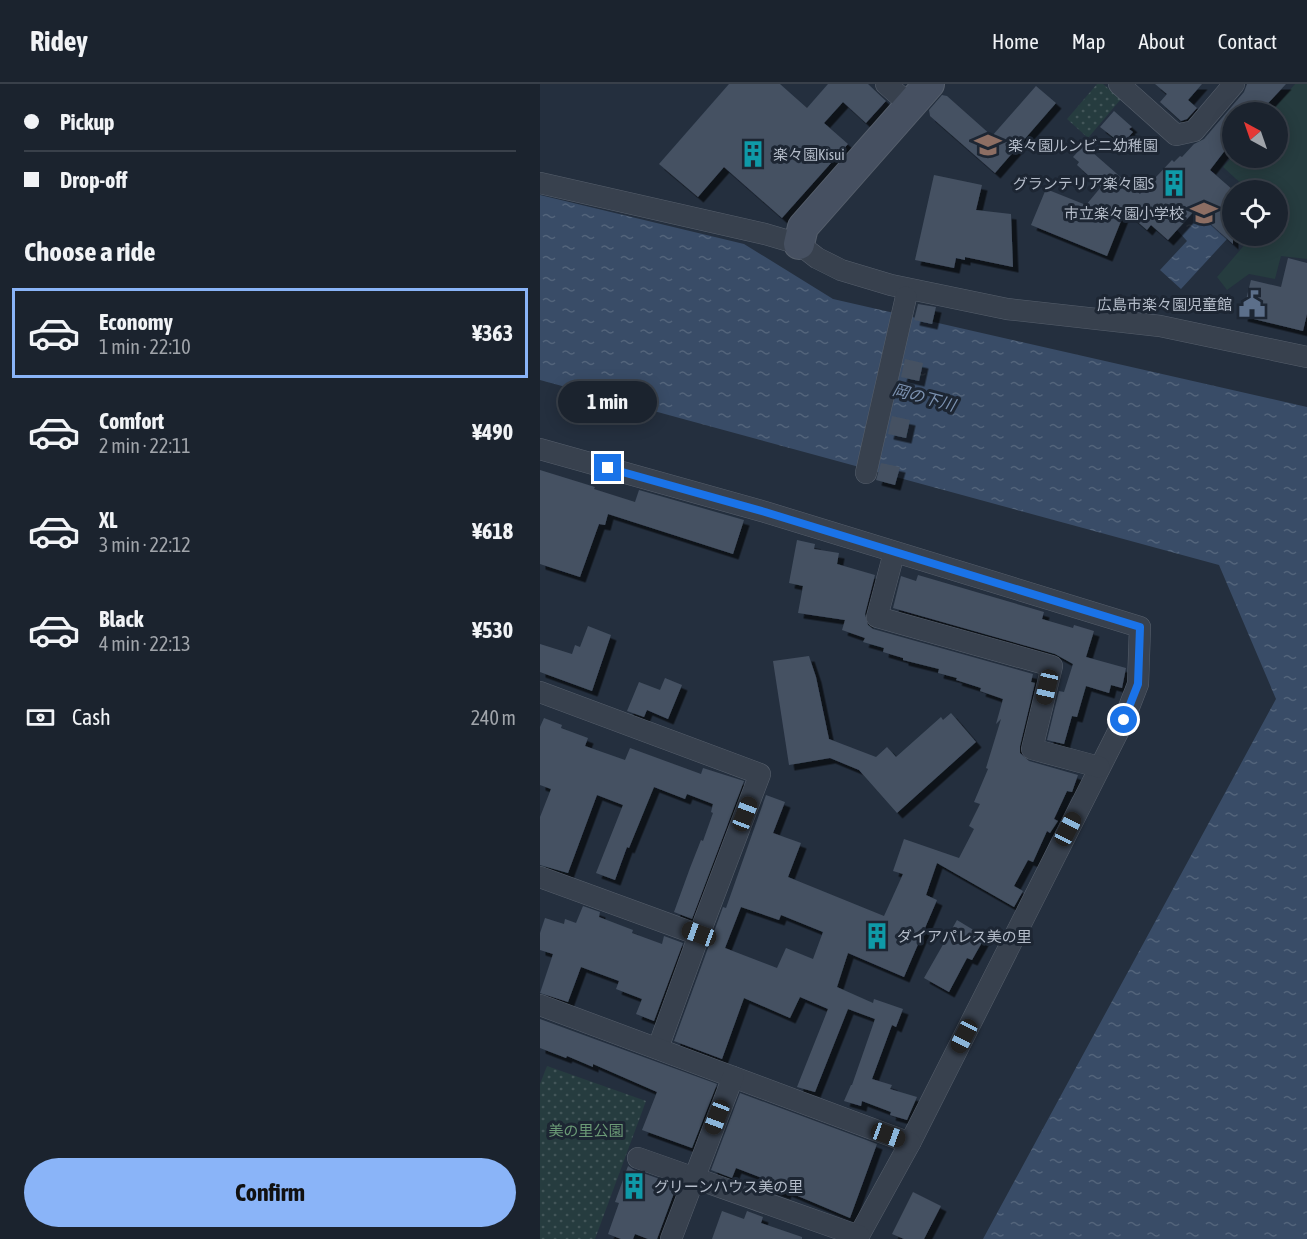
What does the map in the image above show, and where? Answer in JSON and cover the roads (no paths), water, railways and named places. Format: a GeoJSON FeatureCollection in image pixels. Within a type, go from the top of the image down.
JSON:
{"type":"FeatureCollection","features":[{"type":"Feature","properties":{"kind":"street"},"geometry":{"type":"LineString","coordinates":[[799,244],[803,227],[920,95],[886,84]]}},
{"type":"Feature","properties":{"kind":"street"},"geometry":{"type":"LineString","coordinates":[[1119,84],[1176,135],[1194,130],[1234,84]]}},
{"type":"Feature","properties":{"kind":"street"},"geometry":{"type":"LineString","coordinates":[[540,183],[765,234],[799,244],[817,258],[841,270],[891,285],[1006,309],[1160,327],[1307,357]]}},
{"type":"Feature","properties":{"kind":"street"},"geometry":{"type":"LineString","coordinates":[[866,473],[906,297]]}},
{"type":"Feature","properties":{"kind":"street"},"geometry":{"type":"LineString","coordinates":[[540,449],[765,512],[1140,627],[1138,684],[1124,720],[910,1143],[858,1237],[638,1158]]}},
{"type":"Feature","properties":{"kind":"street"},"geometry":{"type":"LineString","coordinates":[[894,553],[877,616],[1052,666],[1032,749],[1099,767]]}},
{"type":"Feature","properties":{"kind":"street"},"geometry":{"type":"LineString","coordinates":[[540,692],[760,774],[658,1048]]}},
{"type":"Feature","properties":{"kind":"street"},"geometry":{"type":"LineString","coordinates":[[540,877],[699,934]]}},
{"type":"Feature","properties":{"kind":"street"},"geometry":{"type":"LineString","coordinates":[[540,1005],[910,1143]]}},
{"type":"Feature","properties":{"kind":"street"},"geometry":{"type":"LineString","coordinates":[[671,1239],[733,1077]]}},
{"type":"Feature","properties":{"kind":"water","name":"岡の下川"},"geometry":{"type":"Polygon","coordinates":[[[540,195],[744,244],[833,299],[1307,407],[1307,1239],[983,1239],[1276,699],[1219,565],[540,380],[540,195]]]}},
{"type":"Feature","properties":{"kind":"water"},"geometry":{"type":"Polygon","coordinates":[[[1195,210],[1222,234],[1222,244],[1181,289],[1160,270],[1187,241],[1177,230],[1195,210]]]}},
{"type":"Feature","properties":{"kind":"place","name":"楽々園ルンビニ幼稚園"},"geometry":{"type":"Point","coordinates":[988,145]}},
{"type":"Feature","properties":{"kind":"place","name":"楽々園Kisui"},"geometry":{"type":"Point","coordinates":[753,154]}},
{"type":"Feature","properties":{"kind":"place","name":"グランテリア楽々園S"},"geometry":{"type":"Point","coordinates":[1174,183]}},
{"type":"Feature","properties":{"kind":"place","name":"市立楽々園小学校"},"geometry":{"type":"Point","coordinates":[1204,213]}},
{"type":"Feature","properties":{"kind":"place","name":"広島市楽々園児童館"},"geometry":{"type":"Point","coordinates":[1252,304]}},
{"type":"Feature","properties":{"kind":"place","name":"ダイアパレス美の里"},"geometry":{"type":"Point","coordinates":[877,936]}},
{"type":"Feature","properties":{"kind":"place","name":"グリーンハウス美の里"},"geometry":{"type":"Point","coordinates":[634,1186]}},
{"type":"Feature","properties":{"kind":"park label","name":"美の里公園"},"geometry":{"type":"Point","coordinates":[586,1130]}}]}
